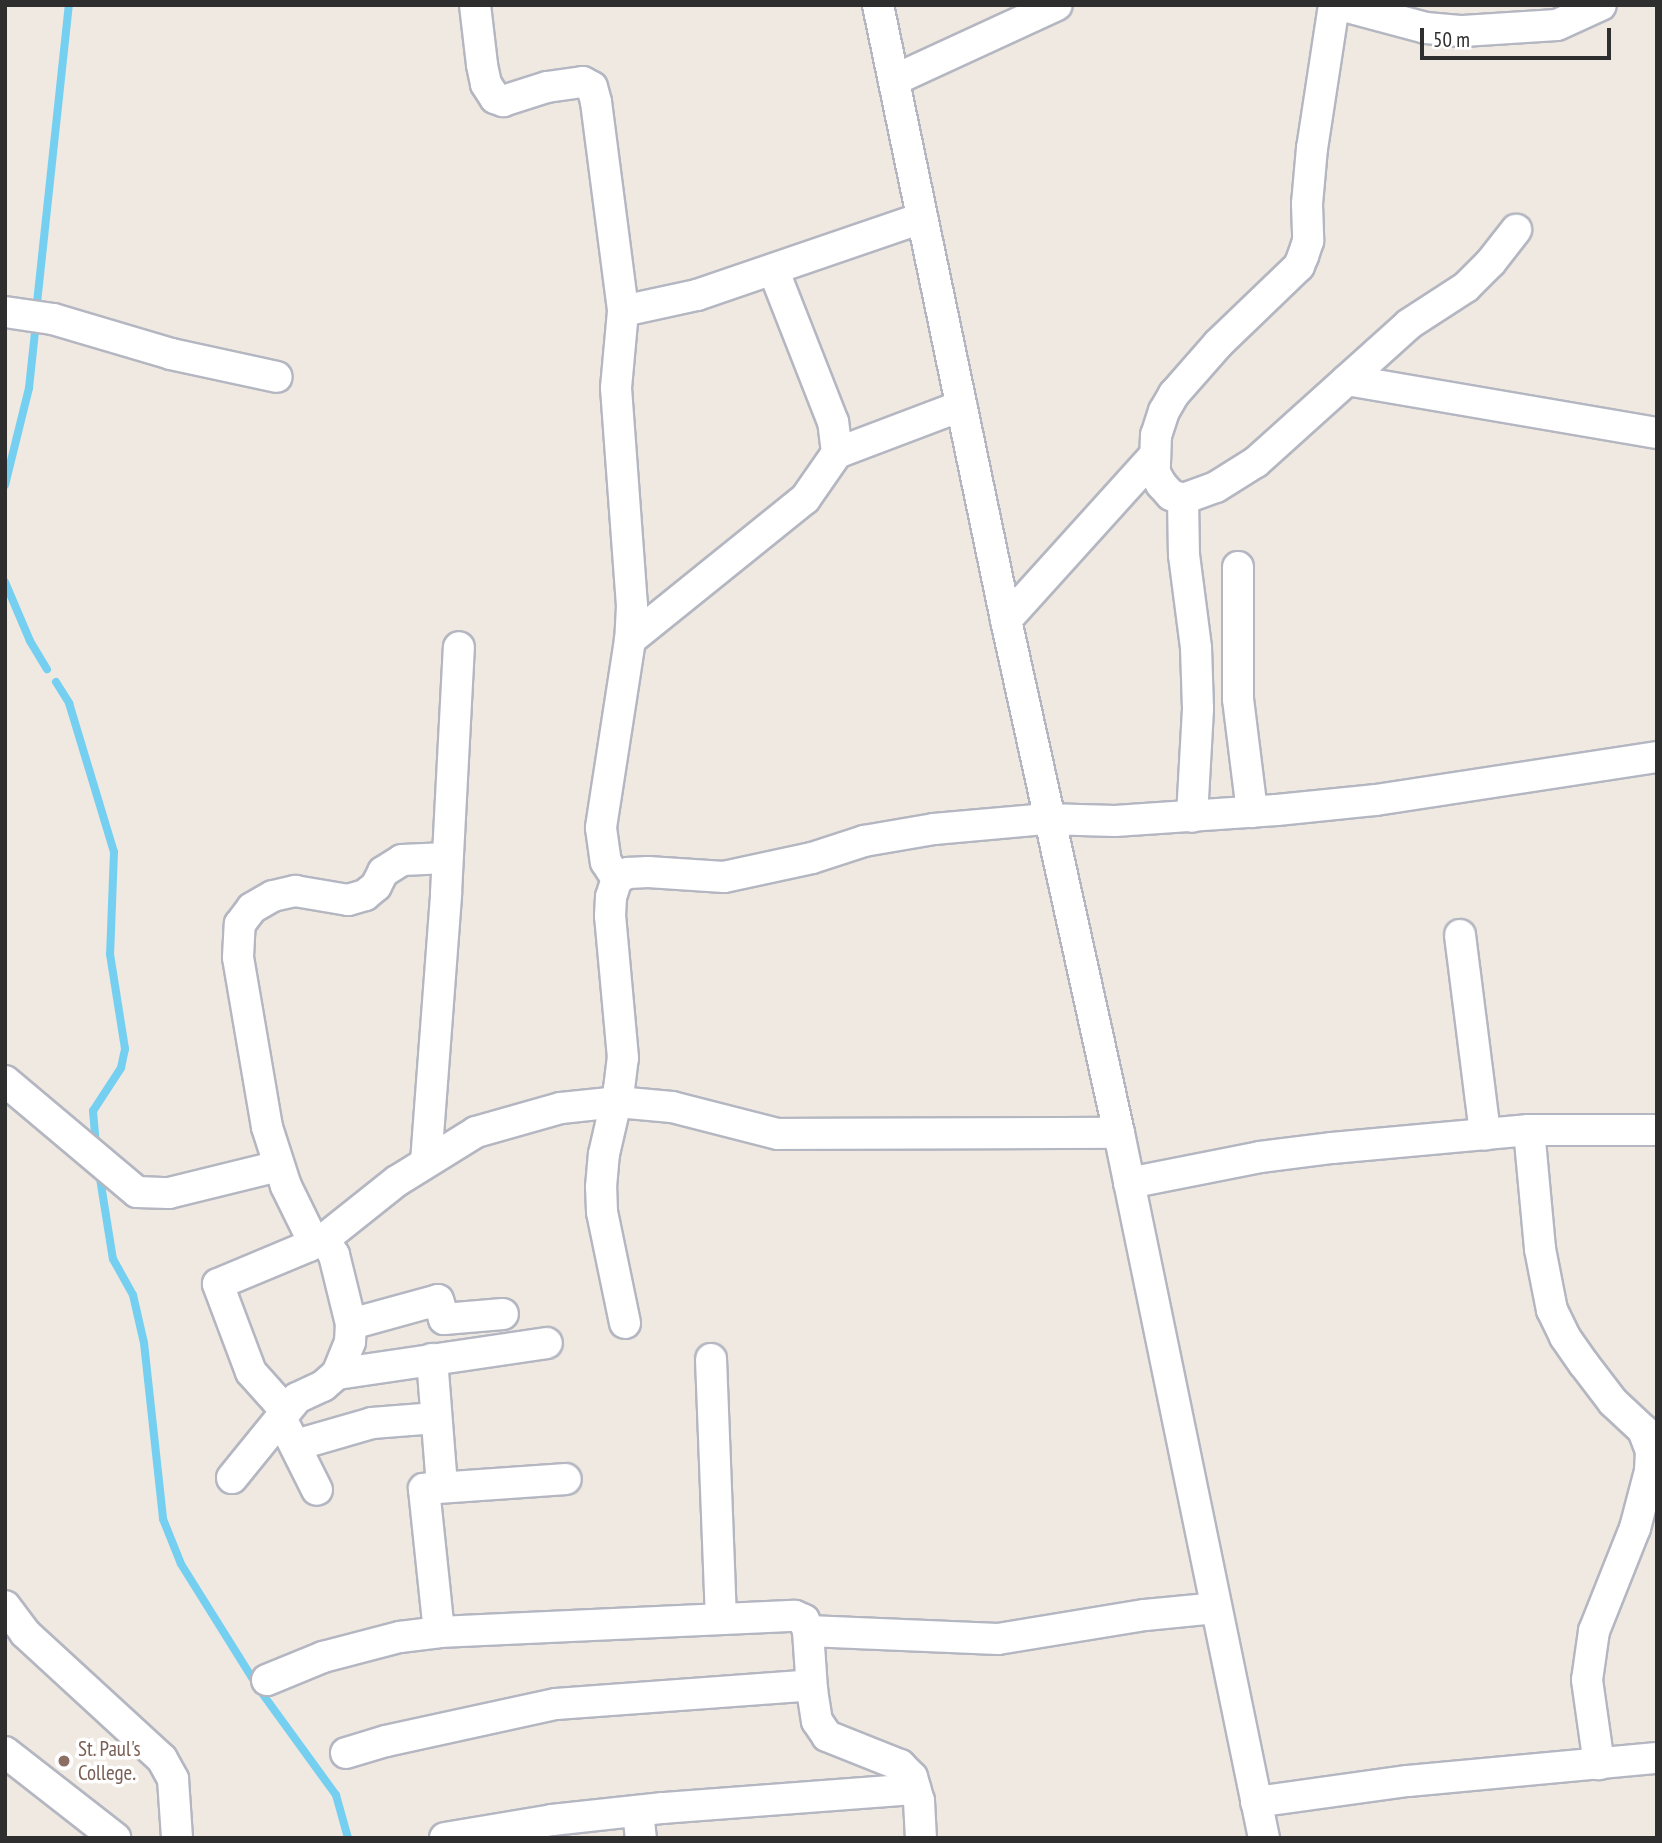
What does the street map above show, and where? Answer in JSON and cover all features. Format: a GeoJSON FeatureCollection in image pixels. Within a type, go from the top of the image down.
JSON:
{"type":"FeatureCollection","features":[{"type":"Feature","properties":{"kind":"street"},"geometry":{"type":"LineString","coordinates":[[475,5],[484,74],[495,98],[503,101],[570,82],[583,82],[592,87],[623,311],[616,388],[632,606],[630,640],[601,828],[606,862],[617,879]]}},
{"type":"Feature","properties":{"kind":"street"},"geometry":{"type":"LineString","coordinates":[[878,5],[1006,620],[1119,1133],[1264,1838]]}},
{"type":"Feature","properties":{"kind":"street"},"geometry":{"type":"LineString","coordinates":[[894,80],[1057,5]]}},
{"type":"Feature","properties":{"kind":"street"},"geometry":{"type":"LineString","coordinates":[[1334,5],[1312,148],[1308,241],[1303,256],[1299,266],[1218,344],[1174,394],[1164,411],[1156,435],[1155,473],[1161,484],[1171,495],[1183,499],[1216,486],[1256,462],[1409,324],[1466,287],[1491,262],[1516,230]]}},
{"type":"Feature","properties":{"kind":"street"},"geometry":{"type":"LineString","coordinates":[[1340,5],[1426,28],[1463,31],[1557,25],[1601,5]]}},
{"type":"Feature","properties":{"kind":"street"},"geometry":{"type":"LineString","coordinates":[[623,311],[697,295],[922,218]]}},
{"type":"Feature","properties":{"kind":"street"},"geometry":{"type":"LineString","coordinates":[[773,269],[833,422],[837,453]]}},
{"type":"Feature","properties":{"kind":"street"},"geometry":{"type":"LineString","coordinates":[[5,312],[52,319],[106,332],[171,354],[277,377]]}},
{"type":"Feature","properties":{"kind":"street"},"geometry":{"type":"LineString","coordinates":[[1347,380],[1657,433]]}},
{"type":"Feature","properties":{"kind":"street"},"geometry":{"type":"LineString","coordinates":[[630,640],[805,499],[837,453],[961,406]]}},
{"type":"Feature","properties":{"kind":"street"},"geometry":{"type":"LineString","coordinates":[[1006,620],[1154,456]]}},
{"type":"Feature","properties":{"kind":"street"},"geometry":{"type":"LineString","coordinates":[[1183,499],[1184,555],[1196,648],[1198,709],[1192,817]]}},
{"type":"Feature","properties":{"kind":"street"},"geometry":{"type":"LineString","coordinates":[[1238,567],[1238,699],[1251,812]]}},
{"type":"Feature","properties":{"kind":"street"},"geometry":{"type":"LineString","coordinates":[[426,1162],[459,647]]}},
{"type":"Feature","properties":{"kind":"street"},"geometry":{"type":"LineString","coordinates":[[625,1323],[605,1225],[601,1187],[604,1154],[617,1102],[623,1058],[610,916],[611,897],[617,879],[628,873],[648,872],[724,877],[812,858],[864,841],[933,829],[1049,819],[1115,821],[1192,817],[1376,800],[1657,757]]}},
{"type":"Feature","properties":{"kind":"street"},"geometry":{"type":"LineString","coordinates":[[233,1478],[296,1398],[323,1386],[337,1374],[350,1342],[351,1324],[341,1277],[279,1166],[267,1127],[239,957],[240,924],[252,908],[274,896],[295,891],[348,900],[365,895],[376,886],[383,872],[402,860],[447,858]]}},
{"type":"Feature","properties":{"kind":"street"},"geometry":{"type":"LineString","coordinates":[[1460,935],[1485,1134]]}},
{"type":"Feature","properties":{"kind":"street"},"geometry":{"type":"LineString","coordinates":[[5,1081],[137,1192],[152,1195],[279,1166]]}},
{"type":"Feature","properties":{"kind":"street"},"geometry":{"type":"LineString","coordinates":[[317,1490],[282,1414],[251,1371],[218,1284],[309,1246],[426,1162],[476,1132],[561,1108],[617,1102],[672,1107],[778,1134],[1119,1133]]}},
{"type":"Feature","properties":{"kind":"street"},"geometry":{"type":"LineString","coordinates":[[1129,1183],[1260,1157],[1485,1134],[1594,1128],[1657,1130]]}},
{"type":"Feature","properties":{"kind":"street"},"geometry":{"type":"LineString","coordinates":[[1530,1130],[1540,1249],[1552,1310],[1565,1337],[1584,1364],[1613,1402],[1643,1430],[1651,1451],[1650,1471],[1635,1528],[1594,1631],[1587,1680],[1591,1723],[1599,1764]]}},
{"type":"Feature","properties":{"kind":"street"},"geometry":{"type":"LineString","coordinates":[[351,1324],[438,1300],[444,1319],[503,1314]]}},
{"type":"Feature","properties":{"kind":"street"},"geometry":{"type":"LineString","coordinates":[[337,1374],[547,1343]]}},
{"type":"Feature","properties":{"kind":"street"},"geometry":{"type":"LineString","coordinates":[[432,1359],[442,1486]]}},
{"type":"Feature","properties":{"kind":"street"},"geometry":{"type":"LineString","coordinates":[[711,1359],[721,1618]]}},
{"type":"Feature","properties":{"kind":"street"},"geometry":{"type":"LineString","coordinates":[[296,1446],[372,1423],[436,1418]]}},
{"type":"Feature","properties":{"kind":"street"},"geometry":{"type":"LineString","coordinates":[[439,1632],[424,1489],[566,1479]]}},
{"type":"Feature","properties":{"kind":"street"},"geometry":{"type":"LineString","coordinates":[[5,1606],[25,1633],[162,1759],[175,1788],[177,1838]]}},
{"type":"Feature","properties":{"kind":"street"},"geometry":{"type":"LineString","coordinates":[[807,1631],[998,1639],[1144,1615],[1216,1608]]}},
{"type":"Feature","properties":{"kind":"street"},"geometry":{"type":"LineString","coordinates":[[267,1680],[323,1657],[400,1637],[439,1632],[796,1616],[804,1620],[807,1631],[811,1690],[817,1721],[827,1735],[900,1765],[912,1777],[921,1838]]}},
{"type":"Feature","properties":{"kind":"street"},"geometry":{"type":"LineString","coordinates":[[346,1753],[386,1741],[555,1704],[801,1686],[811,1690]]}},
{"type":"Feature","properties":{"kind":"street"},"geometry":{"type":"LineString","coordinates":[[5,1752],[115,1838]]}},
{"type":"Feature","properties":{"kind":"street"},"geometry":{"type":"LineString","coordinates":[[1256,1801],[1408,1781],[1657,1758]]}},
{"type":"Feature","properties":{"kind":"street"},"geometry":{"type":"LineString","coordinates":[[444,1838],[552,1819],[639,1824],[915,1789]]}},
{"type":"Feature","properties":{"kind":"waterway"},"geometry":{"type":"LineString","coordinates":[[37,303],[69,5]]}},
{"type":"Feature","properties":{"kind":"waterway"},"geometry":{"type":"LineString","coordinates":[[5,485],[29,388],[36,322]]}},
{"type":"Feature","properties":{"kind":"waterway"},"geometry":{"type":"LineString","coordinates":[[5,582],[30,641],[47,669]]}},
{"type":"Feature","properties":{"kind":"waterway"},"geometry":{"type":"LineString","coordinates":[[56,682],[69,703],[114,852],[110,954],[125,1049],[121,1068],[93,1111],[96,1146]]}},
{"type":"Feature","properties":{"kind":"waterway"},"geometry":{"type":"LineString","coordinates":[[99,1172],[113,1259],[133,1295],[144,1343],[163,1519],[181,1564],[259,1689],[336,1795],[348,1838]]}},
{"type":"Feature","properties":{"kind":"place","name":"St. Paul's College."},"geometry":{"type":"Point","coordinates":[64,1761]}}]}
